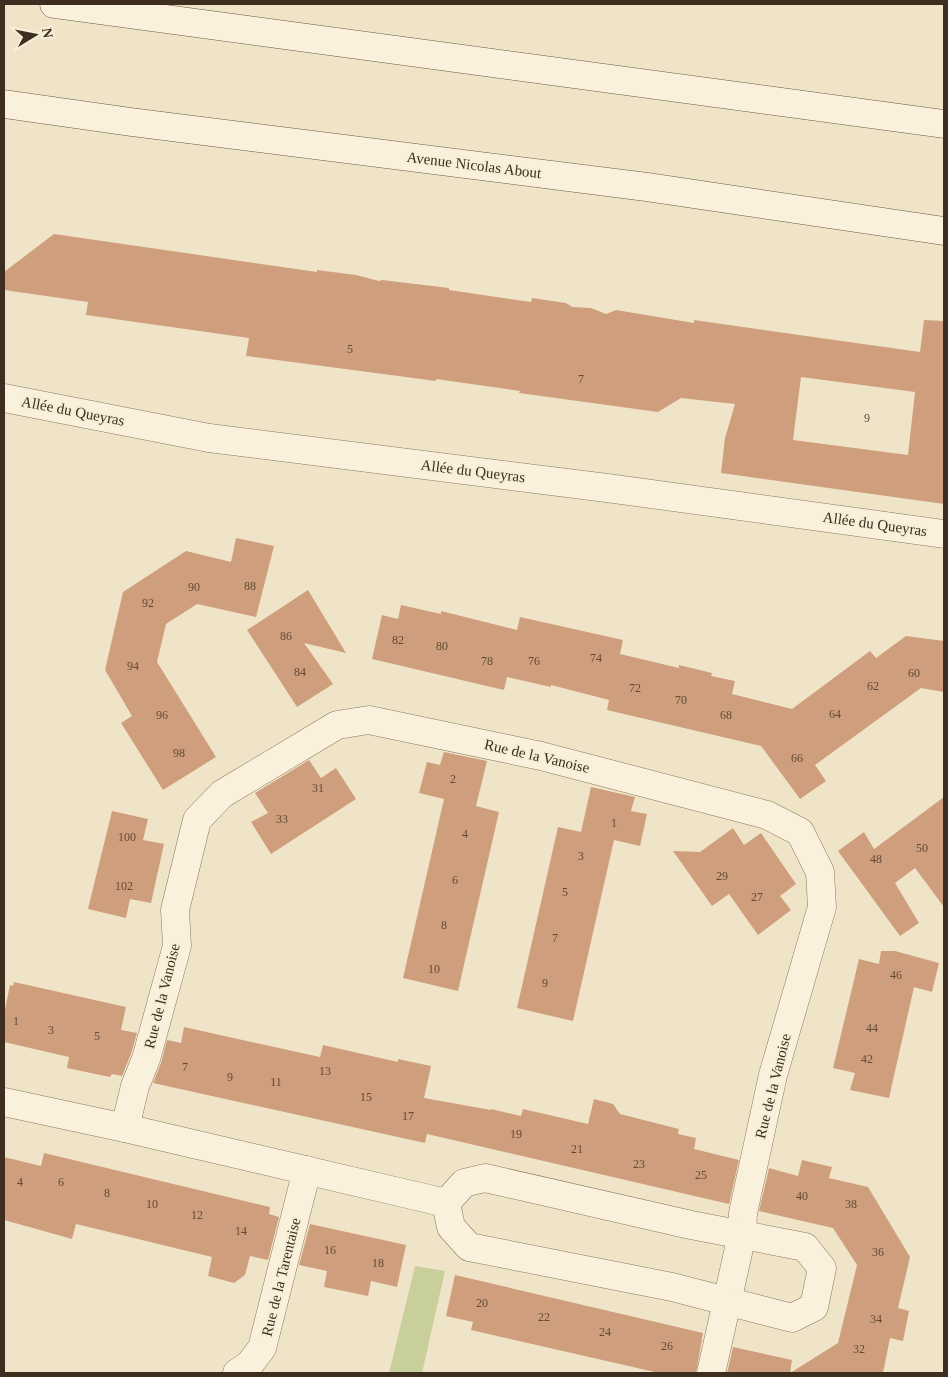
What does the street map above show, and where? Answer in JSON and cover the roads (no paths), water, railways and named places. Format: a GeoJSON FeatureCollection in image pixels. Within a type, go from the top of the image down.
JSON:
{"type":"FeatureCollection","features":[{"type":"Feature","properties":{"kind":"street"},"geometry":{"type":"LineString","coordinates":[[54,4],[944,124]]}},
{"type":"Feature","properties":{"kind":"street","name":"Avenue Nicolas About"},"geometry":{"type":"LineString","coordinates":[[4,104],[160,126],[647,187],[944,231]]}},
{"type":"Feature","properties":{"kind":"street","name":"Allée du Queyras"},"geometry":{"type":"LineString","coordinates":[[4,398],[209,438],[607,488],[944,534]]}},
{"type":"Feature","properties":{"kind":"street","name":"Rue de la Vanoise"},"geometry":{"type":"LineString","coordinates":[[125,1128],[135,1086],[146,1059],[176,946],[176,910],[197,820],[222,794],[274,761],[337,725],[369,720],[541,756],[767,815],[800,832],[820,872],[822,907],[773,1075],[744,1213],[742,1235]]}},
{"type":"Feature","properties":{"kind":"street"},"geometry":{"type":"LineString","coordinates":[[4,1102],[125,1128],[446,1203]]}},
{"type":"Feature","properties":{"kind":"street","name":"Rue de la Tarentaise"},"geometry":{"type":"LineString","coordinates":[[237,1373],[249,1365],[262,1348],[307,1170]]}},
{"type":"Feature","properties":{"kind":"street"},"geometry":{"type":"LineString","coordinates":[[485,1178],[691,1225],[805,1247],[822,1268],[814,1307],[792,1318],[672,1287],[469,1247],[451,1227],[446,1203],[464,1183],[485,1178]]}},
{"type":"Feature","properties":{"kind":"street"},"geometry":{"type":"LineString","coordinates":[[711,1373],[742,1235]]}}]}
